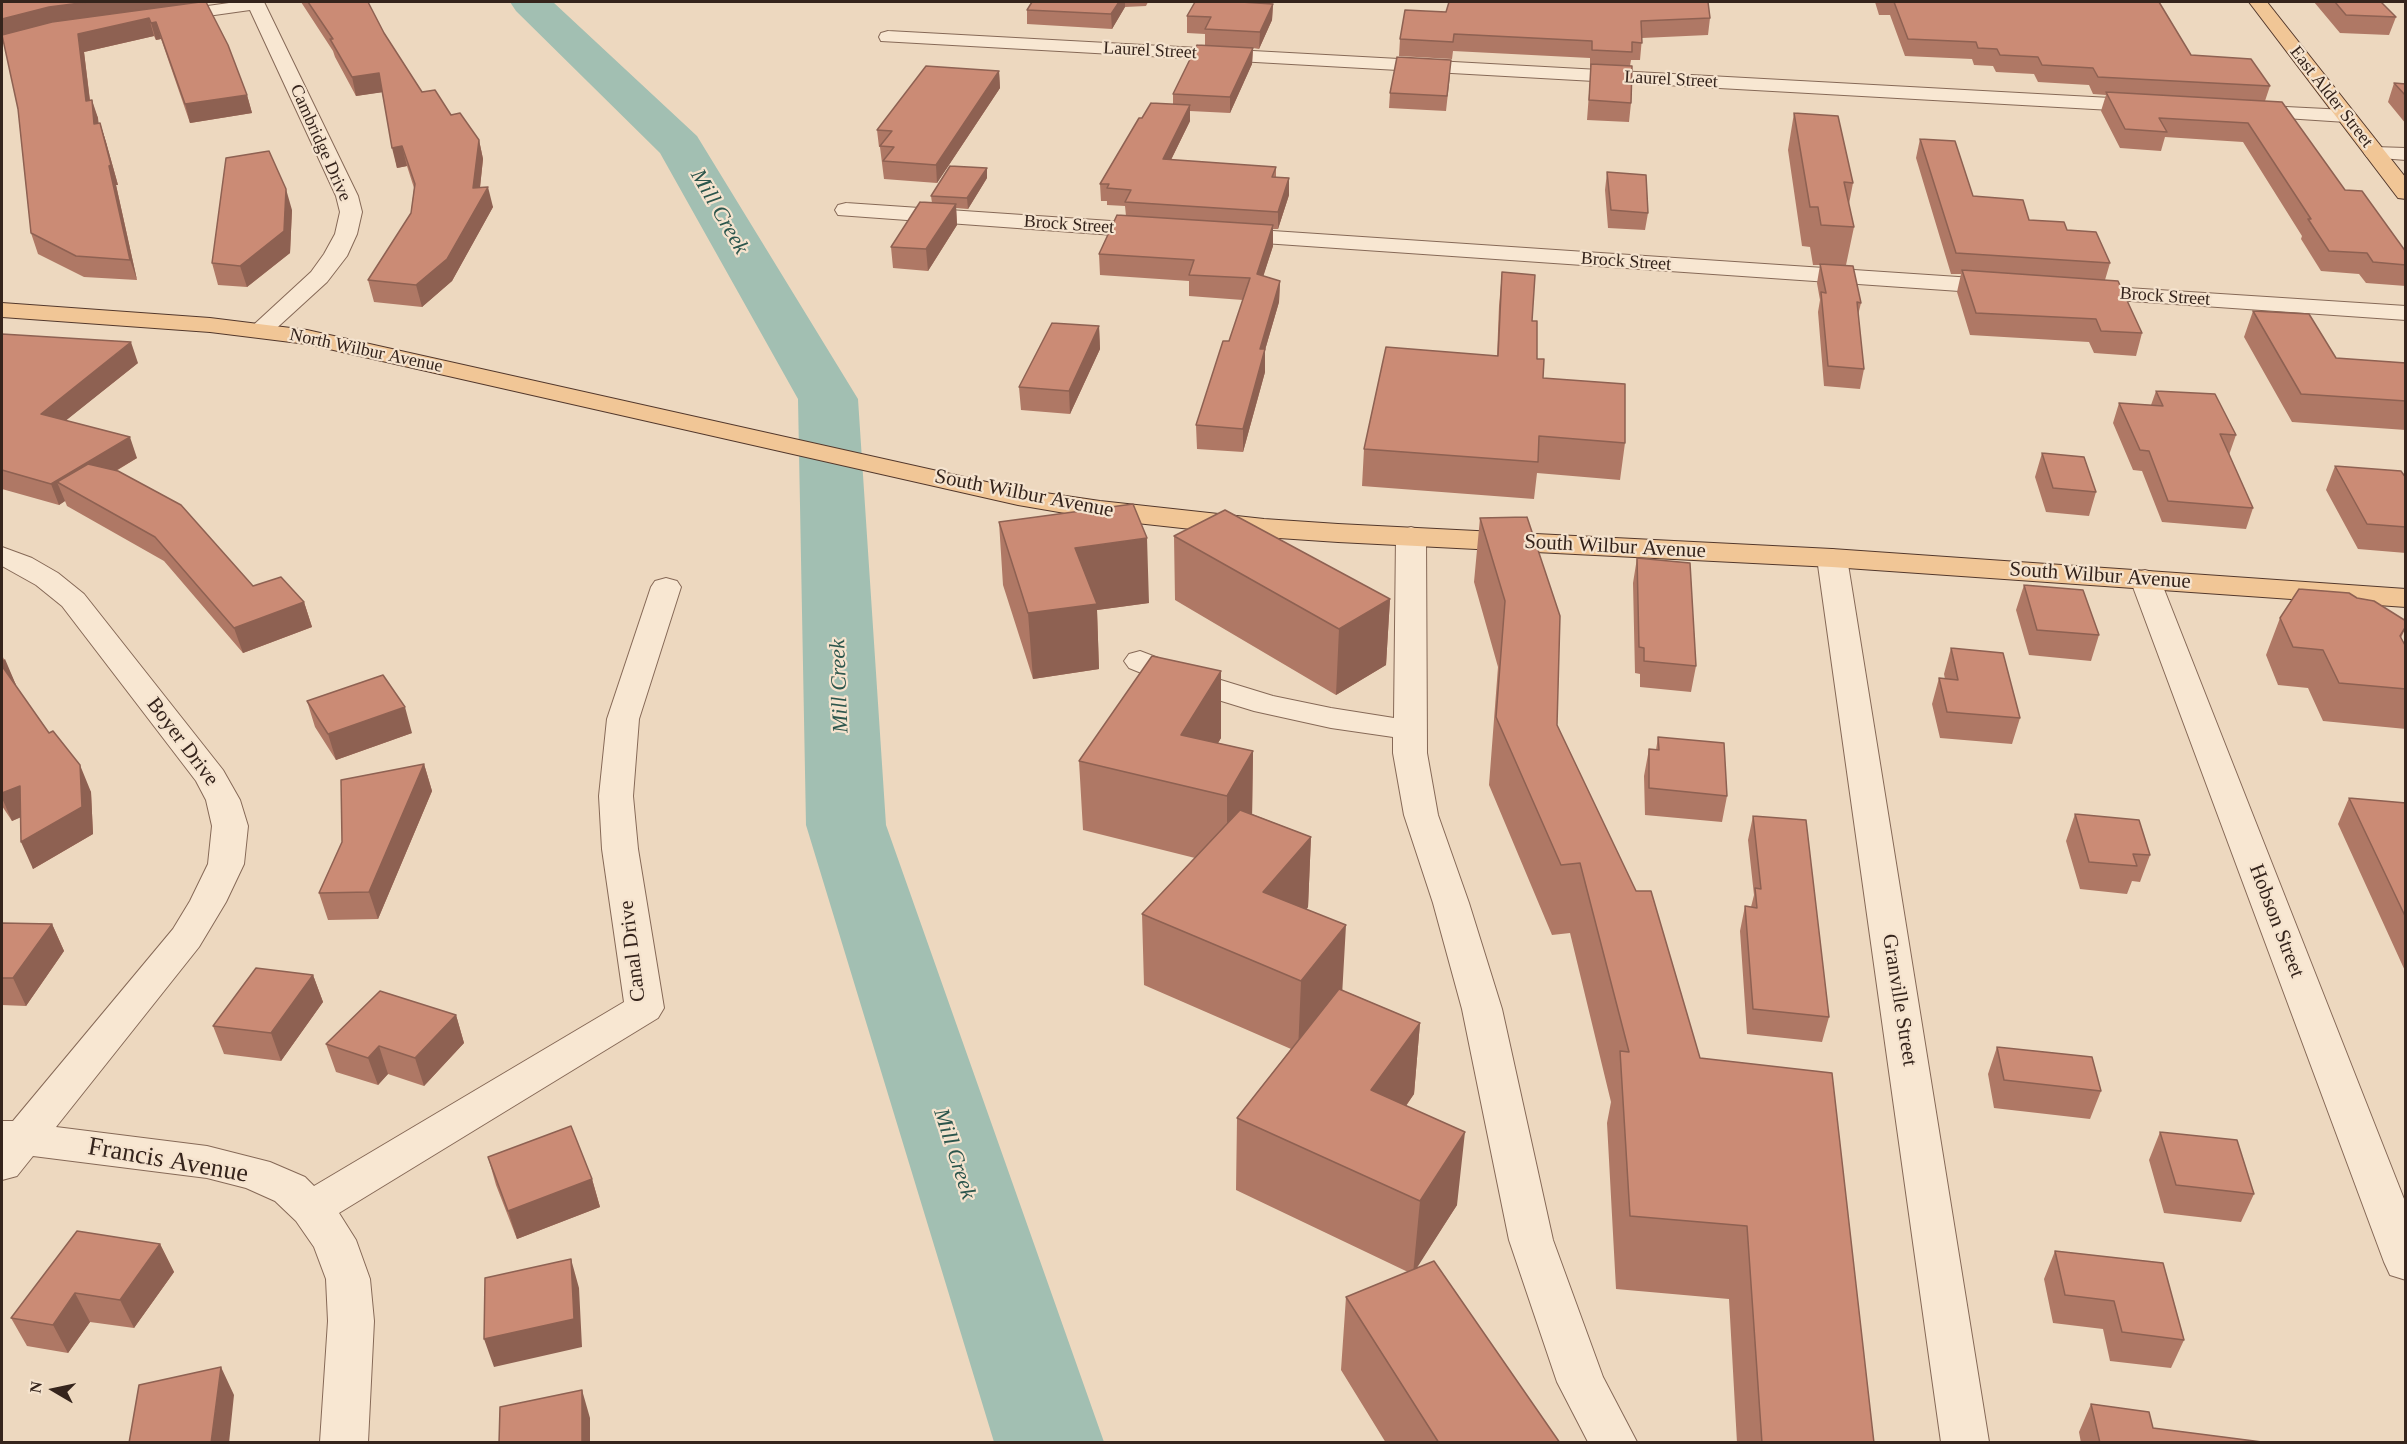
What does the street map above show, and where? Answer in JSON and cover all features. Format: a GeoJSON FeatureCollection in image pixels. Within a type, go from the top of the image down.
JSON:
{"type":"FeatureCollection","features":[{"type":"Feature","properties":{"kind":"main road","name":"East Alder Street"},"geometry":{"type":"LineString","coordinates":[[2258,2],[2406,194]]}},
{"type":"Feature","properties":{"kind":"main road","name":"North Wilbur Avenue"},"geometry":{"type":"LineString","coordinates":[[2,310],[260,330],[307,337],[725,430]]}},
{"type":"Feature","properties":{"kind":"main road","name":"South Wilbur Avenue"},"geometry":{"type":"LineString","coordinates":[[725,430],[1018,497],[1100,510],[1264,528],[1832,558],[2406,598]]}},
{"type":"Feature","properties":{"kind":"street"},"geometry":{"type":"LineString","coordinates":[[150,19],[255,3]]}},
{"type":"Feature","properties":{"kind":"street","name":"Cambridge Drive"},"geometry":{"type":"LineString","coordinates":[[255,3],[347,196],[351,212],[345,234],[334,256],[319,277],[260,330]]}},
{"type":"Feature","properties":{"kind":"street","name":"Laurel Street"},"geometry":{"type":"LineString","coordinates":[[888,37],[2167,107]]}},
{"type":"Feature","properties":{"kind":"street"},"geometry":{"type":"LineString","coordinates":[[2227,110],[2346,116]]}},
{"type":"Feature","properties":{"kind":"street"},"geometry":{"type":"LineString","coordinates":[[2374,153],[2406,154]]}},
{"type":"Feature","properties":{"kind":"street","name":"Brock Street"},"geometry":{"type":"LineString","coordinates":[[846,210],[1180,232]]}},
{"type":"Feature","properties":{"kind":"street","name":"Brock Street"},"geometry":{"type":"LineString","coordinates":[[1204,234],[2027,288]]}},
{"type":"Feature","properties":{"kind":"street","name":"Brock Street"},"geometry":{"type":"LineString","coordinates":[[2063,291],[2406,313]]}},
{"type":"Feature","properties":{"kind":"street"},"geometry":{"type":"LineString","coordinates":[[1412,536],[1410,753],[1421,815],[1451,903],[1482,1009],[1531,1240],[1581,1382],[1613,1443]]}},
{"type":"Feature","properties":{"kind":"street","name":"Boyer Drive"},"geometry":{"type":"LineString","coordinates":[[2,556],[39,574],[73,600],[211,778],[224,800],[230,826],[226,864],[208,902],[186,938],[8,1146]]}},
{"type":"Feature","properties":{"kind":"street","name":"Granville Street"},"geometry":{"type":"LineString","coordinates":[[1832,558],[1965,1443]]}},
{"type":"Feature","properties":{"kind":"street","name":"Hobson Street"},"geometry":{"type":"LineString","coordinates":[[2145,579],[2406,1262]]}},
{"type":"Feature","properties":{"kind":"street","name":"Canal Drive"},"geometry":{"type":"LineString","coordinates":[[311,1209],[644,1008],[620,849],[616,796],[623,719],[666,587]]}},
{"type":"Feature","properties":{"kind":"street"},"geometry":{"type":"LineString","coordinates":[[1140,661],[1187,680],[1266,704],[1331,718],[1410,730]]}},
{"type":"Feature","properties":{"kind":"street","name":"Francis Avenue"},"geometry":{"type":"LineString","coordinates":[[8,1146],[207,1162],[255,1174],[290,1189],[311,1209],[334,1240],[348,1279],[351,1321],[344,1443]]}},
{"type":"Feature","properties":{"kind":"building"},"geometry":{"type":"Polygon","coordinates":[[[2,2],[88,2],[49,7],[2,19],[2,2]]]}},
{"type":"Feature","properties":{"kind":"building"},"geometry":{"type":"Polygon","coordinates":[[[206,2],[228,45],[247,95],[185,104],[156,22],[151,23],[149,18],[78,34],[86,101],[92,100],[94,124],[100,123],[130,260],[76,256],[31,233],[18,109],[2,35],[52,22],[206,2]]]}},
{"type":"Feature","properties":{"kind":"building"},"geometry":{"type":"Polygon","coordinates":[[[308,2],[368,2],[384,33],[422,92],[435,90],[451,115],[460,113],[479,140],[473,188],[488,187],[447,259],[416,285],[368,280],[411,213],[415,184],[402,146],[392,148],[379,73],[352,77],[330,39],[333,39],[308,2]]]}},
{"type":"Feature","properties":{"kind":"building"},"geometry":{"type":"Polygon","coordinates":[[[1032,2],[1119,2],[1111,14],[1027,10],[1032,2]]]}},
{"type":"Feature","properties":{"kind":"building"},"geometry":{"type":"Polygon","coordinates":[[[1195,2],[1273,4],[1260,32],[1205,29],[1211,17],[1187,16],[1195,2]]]}},
{"type":"Feature","properties":{"kind":"building"},"geometry":{"type":"Polygon","coordinates":[[[1449,2],[1708,2],[1710,18],[1641,21],[1642,43],[1632,42],[1632,52],[1592,50],[1592,41],[1454,34],[1453,42],[1400,39],[1405,10],[1446,12],[1449,2]]]}},
{"type":"Feature","properties":{"kind":"building"},"geometry":{"type":"Polygon","coordinates":[[[1894,2],[2159,2],[2191,55],[2251,59],[2270,86],[2098,77],[2093,68],[2042,65],[2038,57],[2000,55],[1997,49],[1978,48],[1976,42],[1908,39],[1894,2]]]}},
{"type":"Feature","properties":{"kind":"building"},"geometry":{"type":"Polygon","coordinates":[[[2335,2],[2381,2],[2396,17],[2346,15],[2335,2]]]}},
{"type":"Feature","properties":{"kind":"building"},"geometry":{"type":"Polygon","coordinates":[[[1197,45],[1253,48],[1230,97],[1173,94],[1197,45]]]}},
{"type":"Feature","properties":{"kind":"building"},"geometry":{"type":"Polygon","coordinates":[[[1397,57],[1451,60],[1447,96],[1390,93],[1397,57]]]}},
{"type":"Feature","properties":{"kind":"building"},"geometry":{"type":"Polygon","coordinates":[[[1591,64],[1632,66],[1631,103],[1589,100],[1591,64]]]}},
{"type":"Feature","properties":{"kind":"building"},"geometry":{"type":"Polygon","coordinates":[[[926,66],[999,71],[936,165],[883,161],[894,147],[880,146],[892,131],[877,130],[926,66]]]}},
{"type":"Feature","properties":{"kind":"building"},"geometry":{"type":"Polygon","coordinates":[[[2394,83],[2406,84],[2406,96],[2394,83]]]}},
{"type":"Feature","properties":{"kind":"building"},"geometry":{"type":"Polygon","coordinates":[[[2106,92],[2282,102],[2345,190],[2362,191],[2406,252],[2406,265],[2373,262],[2367,253],[2329,251],[2308,219],[2311,219],[2248,123],[2159,118],[2167,132],[2125,129],[2106,92]]]}},
{"type":"Feature","properties":{"kind":"building"},"geometry":{"type":"Polygon","coordinates":[[[1151,103],[1190,105],[1163,159],[1276,167],[1272,177],[1289,178],[1278,212],[1125,202],[1131,190],[1107,188],[1109,184],[1100,184],[1139,118],[1142,118],[1151,103]]]}},
{"type":"Feature","properties":{"kind":"building"},"geometry":{"type":"Polygon","coordinates":[[[1794,113],[1838,116],[1853,183],[1844,182],[1854,227],[1821,225],[1818,207],[1810,207],[1794,113]]]}},
{"type":"Feature","properties":{"kind":"building"},"geometry":{"type":"Polygon","coordinates":[[[1920,139],[1955,141],[1973,196],[2023,200],[2029,220],[2064,222],[2067,230],[2096,232],[2110,263],[1956,253],[1920,139]]]}},
{"type":"Feature","properties":{"kind":"building"},"geometry":{"type":"Polygon","coordinates":[[[269,151],[286,189],[284,231],[240,266],[212,263],[226,158],[269,151]]]}},
{"type":"Feature","properties":{"kind":"building"},"geometry":{"type":"Polygon","coordinates":[[[950,166],[987,168],[967,198],[931,196],[950,166]]]}},
{"type":"Feature","properties":{"kind":"building"},"geometry":{"type":"Polygon","coordinates":[[[1607,172],[1646,175],[1648,213],[1611,210],[1607,172]]]}},
{"type":"Feature","properties":{"kind":"building"},"geometry":{"type":"Polygon","coordinates":[[[920,202],[956,204],[926,249],[891,247],[920,202]]]}},
{"type":"Feature","properties":{"kind":"building"},"geometry":{"type":"Polygon","coordinates":[[[1117,215],[1273,225],[1257,274],[1280,281],[1260,349],[1265,349],[1243,429],[1196,425],[1223,341],[1229,341],[1250,278],[1189,275],[1194,260],[1099,254],[1117,215]]]}},
{"type":"Feature","properties":{"kind":"building"},"geometry":{"type":"Polygon","coordinates":[[[1820,264],[1853,266],[1861,303],[1857,302],[1864,369],[1828,366],[1821,292],[1826,293],[1820,264]]]}},
{"type":"Feature","properties":{"kind":"building"},"geometry":{"type":"Polygon","coordinates":[[[1962,270],[2118,281],[2142,333],[2101,331],[2096,319],[1976,313],[1962,270]]]}},
{"type":"Feature","properties":{"kind":"building"},"geometry":{"type":"Polygon","coordinates":[[[1502,272],[1535,275],[1532,321],[1537,321],[1537,359],[1544,359],[1543,378],[1625,384],[1625,443],[1539,436],[1538,462],[1364,449],[1386,347],[1498,356],[1502,272]]]}},
{"type":"Feature","properties":{"kind":"building"},"geometry":{"type":"Polygon","coordinates":[[[2253,311],[2309,314],[2336,358],[2406,363],[2406,401],[2301,394],[2253,311]]]}},
{"type":"Feature","properties":{"kind":"building"},"geometry":{"type":"Polygon","coordinates":[[[1052,323],[1099,326],[1069,391],[1019,387],[1052,323]]]}},
{"type":"Feature","properties":{"kind":"building"},"geometry":{"type":"Polygon","coordinates":[[[2,334],[131,342],[41,414],[130,437],[51,484],[2,470],[2,334]]]}},
{"type":"Feature","properties":{"kind":"building"},"geometry":{"type":"Polygon","coordinates":[[[2156,391],[2215,394],[2236,435],[2220,434],[2253,508],[2168,501],[2149,451],[2140,450],[2119,403],[2163,406],[2156,391]]]}},
{"type":"Feature","properties":{"kind":"building"},"geometry":{"type":"Polygon","coordinates":[[[2042,453],[2084,457],[2096,492],[2053,488],[2042,453]]]}},
{"type":"Feature","properties":{"kind":"building"},"geometry":{"type":"Polygon","coordinates":[[[88,464],[118,471],[181,505],[253,586],[281,577],[304,602],[234,628],[155,537],[57,482],[88,464]]]}},
{"type":"Feature","properties":{"kind":"building"},"geometry":{"type":"Polygon","coordinates":[[[2335,466],[2401,471],[2406,478],[2406,527],[2367,524],[2335,466]]]}},
{"type":"Feature","properties":{"kind":"building"},"geometry":{"type":"Polygon","coordinates":[[[1133,504],[1147,538],[1075,548],[1097,604],[1028,613],[999,522],[1133,504]]]}},
{"type":"Feature","properties":{"kind":"building"},"geometry":{"type":"Polygon","coordinates":[[[1225,510],[1390,599],[1339,629],[1174,536],[1225,510]]]}},
{"type":"Feature","properties":{"kind":"building"},"geometry":{"type":"Polygon","coordinates":[[[1527,517],[1560,616],[1557,725],[1636,891],[1651,891],[1700,1058],[1832,1073],[1874,1443],[1762,1443],[1747,1226],[1630,1216],[1620,1051],[1629,1052],[1580,863],[1561,865],[1496,717],[1505,601],[1480,518],[1527,517]]]}},
{"type":"Feature","properties":{"kind":"building"},"geometry":{"type":"Polygon","coordinates":[[[1637,558],[1690,563],[1696,666],[1644,661],[1644,648],[1639,647],[1637,558]]]}},
{"type":"Feature","properties":{"kind":"building"},"geometry":{"type":"Polygon","coordinates":[[[2024,585],[2083,590],[2099,635],[2037,630],[2024,585]]]}},
{"type":"Feature","properties":{"kind":"building"},"geometry":{"type":"Polygon","coordinates":[[[2299,589],[2349,593],[2357,598],[2374,601],[2406,621],[2406,626],[2400,636],[2406,647],[2406,689],[2339,683],[2323,650],[2293,647],[2280,618],[2299,589]]]}},
{"type":"Feature","properties":{"kind":"building"},"geometry":{"type":"Polygon","coordinates":[[[1951,648],[2003,653],[2020,718],[1947,712],[1939,678],[1958,680],[1951,648]]]}},
{"type":"Feature","properties":{"kind":"building"},"geometry":{"type":"Polygon","coordinates":[[[1152,656],[1221,671],[1181,735],[1253,751],[1227,796],[1079,761],[1152,656]]]}},
{"type":"Feature","properties":{"kind":"building"},"geometry":{"type":"Polygon","coordinates":[[[2,666],[49,733],[53,731],[80,765],[82,807],[21,842],[20,786],[2,793],[2,666]]]}},
{"type":"Feature","properties":{"kind":"building"},"geometry":{"type":"Polygon","coordinates":[[[383,675],[405,707],[328,734],[307,701],[383,675]]]}},
{"type":"Feature","properties":{"kind":"building"},"geometry":{"type":"Polygon","coordinates":[[[1658,737],[1724,743],[1727,796],[1649,788],[1649,749],[1659,750],[1658,737]]]}},
{"type":"Feature","properties":{"kind":"building"},"geometry":{"type":"Polygon","coordinates":[[[424,764],[369,892],[319,893],[342,842],[341,780],[424,764]]]}},
{"type":"Feature","properties":{"kind":"building"},"geometry":{"type":"Polygon","coordinates":[[[2349,798],[2406,803],[2406,918],[2349,798]]]}},
{"type":"Feature","properties":{"kind":"building"},"geometry":{"type":"Polygon","coordinates":[[[1240,810],[1311,837],[1263,892],[1346,925],[1301,981],[1142,914],[1240,810]]]}},
{"type":"Feature","properties":{"kind":"building"},"geometry":{"type":"Polygon","coordinates":[[[2075,814],[2139,820],[2150,855],[2133,854],[2137,866],[2089,862],[2075,814]]]}},
{"type":"Feature","properties":{"kind":"building"},"geometry":{"type":"Polygon","coordinates":[[[1753,816],[1806,820],[1829,1017],[1753,1009],[1745,906],[1757,908],[1755,888],[1761,889],[1753,816]]]}},
{"type":"Feature","properties":{"kind":"building"},"geometry":{"type":"Polygon","coordinates":[[[2,923],[52,924],[13,978],[2,978],[2,923]]]}},
{"type":"Feature","properties":{"kind":"building"},"geometry":{"type":"Polygon","coordinates":[[[256,968],[313,975],[271,1033],[213,1026],[256,968]]]}},
{"type":"Feature","properties":{"kind":"building"},"geometry":{"type":"Polygon","coordinates":[[[1339,989],[1420,1023],[1371,1090],[1465,1132],[1420,1201],[1237,1118],[1339,989]]]}},
{"type":"Feature","properties":{"kind":"building"},"geometry":{"type":"Polygon","coordinates":[[[380,991],[456,1015],[415,1058],[379,1046],[368,1058],[326,1044],[380,991]]]}},
{"type":"Feature","properties":{"kind":"building"},"geometry":{"type":"Polygon","coordinates":[[[1997,1047],[2092,1057],[2101,1091],[2004,1080],[1997,1047]]]}},
{"type":"Feature","properties":{"kind":"building"},"geometry":{"type":"Polygon","coordinates":[[[571,1126],[592,1179],[508,1211],[488,1157],[571,1126]]]}},
{"type":"Feature","properties":{"kind":"building"},"geometry":{"type":"Polygon","coordinates":[[[2160,1132],[2237,1140],[2254,1194],[2176,1185],[2160,1132]]]}},
{"type":"Feature","properties":{"kind":"building"},"geometry":{"type":"Polygon","coordinates":[[[77,1231],[160,1244],[120,1300],[75,1293],[53,1325],[11,1318],[77,1231]]]}},
{"type":"Feature","properties":{"kind":"building"},"geometry":{"type":"Polygon","coordinates":[[[2055,1251],[2163,1263],[2184,1340],[2122,1332],[2114,1301],[2065,1295],[2055,1251]]]}},
{"type":"Feature","properties":{"kind":"building"},"geometry":{"type":"Polygon","coordinates":[[[571,1259],[574,1319],[484,1339],[485,1278],[571,1259]]]}},
{"type":"Feature","properties":{"kind":"building"},"geometry":{"type":"Polygon","coordinates":[[[1434,1261],[1560,1443],[1439,1443],[1346,1297],[1434,1261]]]}},
{"type":"Feature","properties":{"kind":"building"},"geometry":{"type":"Polygon","coordinates":[[[221,1367],[211,1443],[129,1443],[139,1385],[221,1367]]]}},
{"type":"Feature","properties":{"kind":"building"},"geometry":{"type":"Polygon","coordinates":[[[582,1390],[582,1443],[499,1443],[500,1407],[582,1390]]]}},
{"type":"Feature","properties":{"kind":"building"},"geometry":{"type":"Polygon","coordinates":[[[2091,1404],[2149,1412],[2153,1428],[2270,1443],[2100,1443],[2091,1404]]]}},
{"type":"Feature","properties":{"kind":"waterway","name":"Mill Creek"},"geometry":{"type":"LineString","coordinates":[[530,2],[680,146],[828,399],[846,825],[1049,1442]]}}]}
